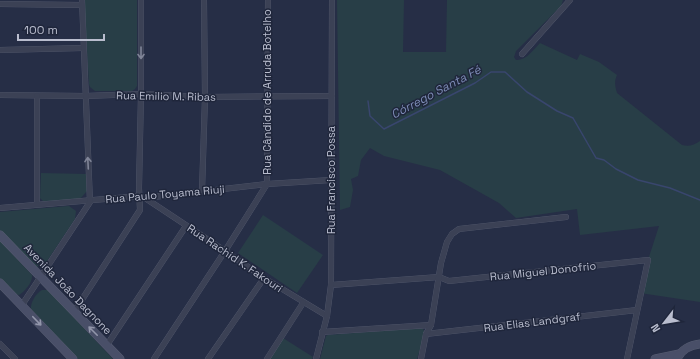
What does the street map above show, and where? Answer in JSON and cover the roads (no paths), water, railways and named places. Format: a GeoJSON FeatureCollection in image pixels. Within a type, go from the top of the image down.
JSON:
{"type":"FeatureCollection","features":[{"type":"Feature","properties":{"kind":"street"},"geometry":{"type":"LineString","coordinates":[[74,312],[140,210],[143,197],[139,188],[141,0]]}},
{"type":"Feature","properties":{"kind":"street"},"geometry":{"type":"LineString","coordinates":[[202,191],[205,96],[204,0]]}},
{"type":"Feature","properties":{"kind":"street","name":"Rua Cândido de Arruda Botelho"},"geometry":{"type":"LineString","coordinates":[[267,184],[268,0]]}},
{"type":"Feature","properties":{"kind":"street","name":"Rua Francisco Possa"},"geometry":{"type":"LineString","coordinates":[[316,359],[327,316],[331,284],[332,0]]}},
{"type":"Feature","properties":{"kind":"street"},"geometry":{"type":"LineString","coordinates":[[522,54],[570,0]]}},
{"type":"Feature","properties":{"kind":"street"},"geometry":{"type":"LineString","coordinates":[[0,4],[82,2],[90,202],[22,305]]}},
{"type":"Feature","properties":{"kind":"street"},"geometry":{"type":"LineString","coordinates":[[0,50],[83,48]]}},
{"type":"Feature","properties":{"kind":"street","name":"Rua Emilio M. Ribas"},"geometry":{"type":"LineString","coordinates":[[0,95],[85,96],[141,94],[205,96],[332,96]]}},
{"type":"Feature","properties":{"kind":"street"},"geometry":{"type":"LineString","coordinates":[[37,96],[37,204]]}},
{"type":"Feature","properties":{"kind":"street","name":"Rua Paulo Toyama Riuji"},"geometry":{"type":"LineString","coordinates":[[0,208],[37,204],[90,202],[267,184],[331,180]]}},
{"type":"Feature","properties":{"kind":"street"},"geometry":{"type":"LineString","coordinates":[[154,359],[267,184]]}},
{"type":"Feature","properties":{"kind":"street","name":"Rua Rachid K. Fakouri"},"geometry":{"type":"LineString","coordinates":[[143,197],[264,278],[303,303],[327,316]]}},
{"type":"Feature","properties":{"kind":"street"},"geometry":{"type":"LineString","coordinates":[[420,359],[426,334],[431,325],[441,263],[452,234],[460,229],[566,217]]}},
{"type":"Feature","properties":{"kind":"street"},"geometry":{"type":"LineString","coordinates":[[107,346],[186,226]]}},
{"type":"Feature","properties":{"kind":"street","name":"Avenida João Dagnone"},"geometry":{"type":"LineString","coordinates":[[0,235],[120,359]]}},
{"type":"Feature","properties":{"kind":"street","name":"Rua Miguel Donofrio"},"geometry":{"type":"LineString","coordinates":[[331,284],[439,277],[449,281],[648,260],[637,310]]}},
{"type":"Feature","properties":{"kind":"street"},"geometry":{"type":"LineString","coordinates":[[208,359],[264,278]]}},
{"type":"Feature","properties":{"kind":"street"},"geometry":{"type":"LineString","coordinates":[[0,283],[73,359]]}},
{"type":"Feature","properties":{"kind":"street"},"geometry":{"type":"LineString","coordinates":[[267,359],[303,303]]}},
{"type":"Feature","properties":{"kind":"street"},"geometry":{"type":"LineString","coordinates":[[627,359],[637,310]]}},
{"type":"Feature","properties":{"kind":"street","name":"Rua Elias Landgraf"},"geometry":{"type":"LineString","coordinates":[[426,334],[637,310]]}},
{"type":"Feature","properties":{"kind":"street"},"geometry":{"type":"LineString","coordinates":[[322,332],[431,325]]}},
{"type":"Feature","properties":{"kind":"street"},"geometry":{"type":"LineString","coordinates":[[0,344],[15,359]]}},
{"type":"Feature","properties":{"kind":"street"},"geometry":{"type":"LineString","coordinates":[[655,359],[678,357],[691,346],[700,344]]}},
{"type":"Feature","properties":{"kind":"waterway","name":"Córrego Santa Fé"},"geometry":{"type":"LineString","coordinates":[[368,101],[370,116],[384,129],[475,83],[491,72],[505,72],[527,92],[557,111],[573,118],[596,158],[604,160],[616,169],[638,180],[670,188],[700,200]]}}]}
